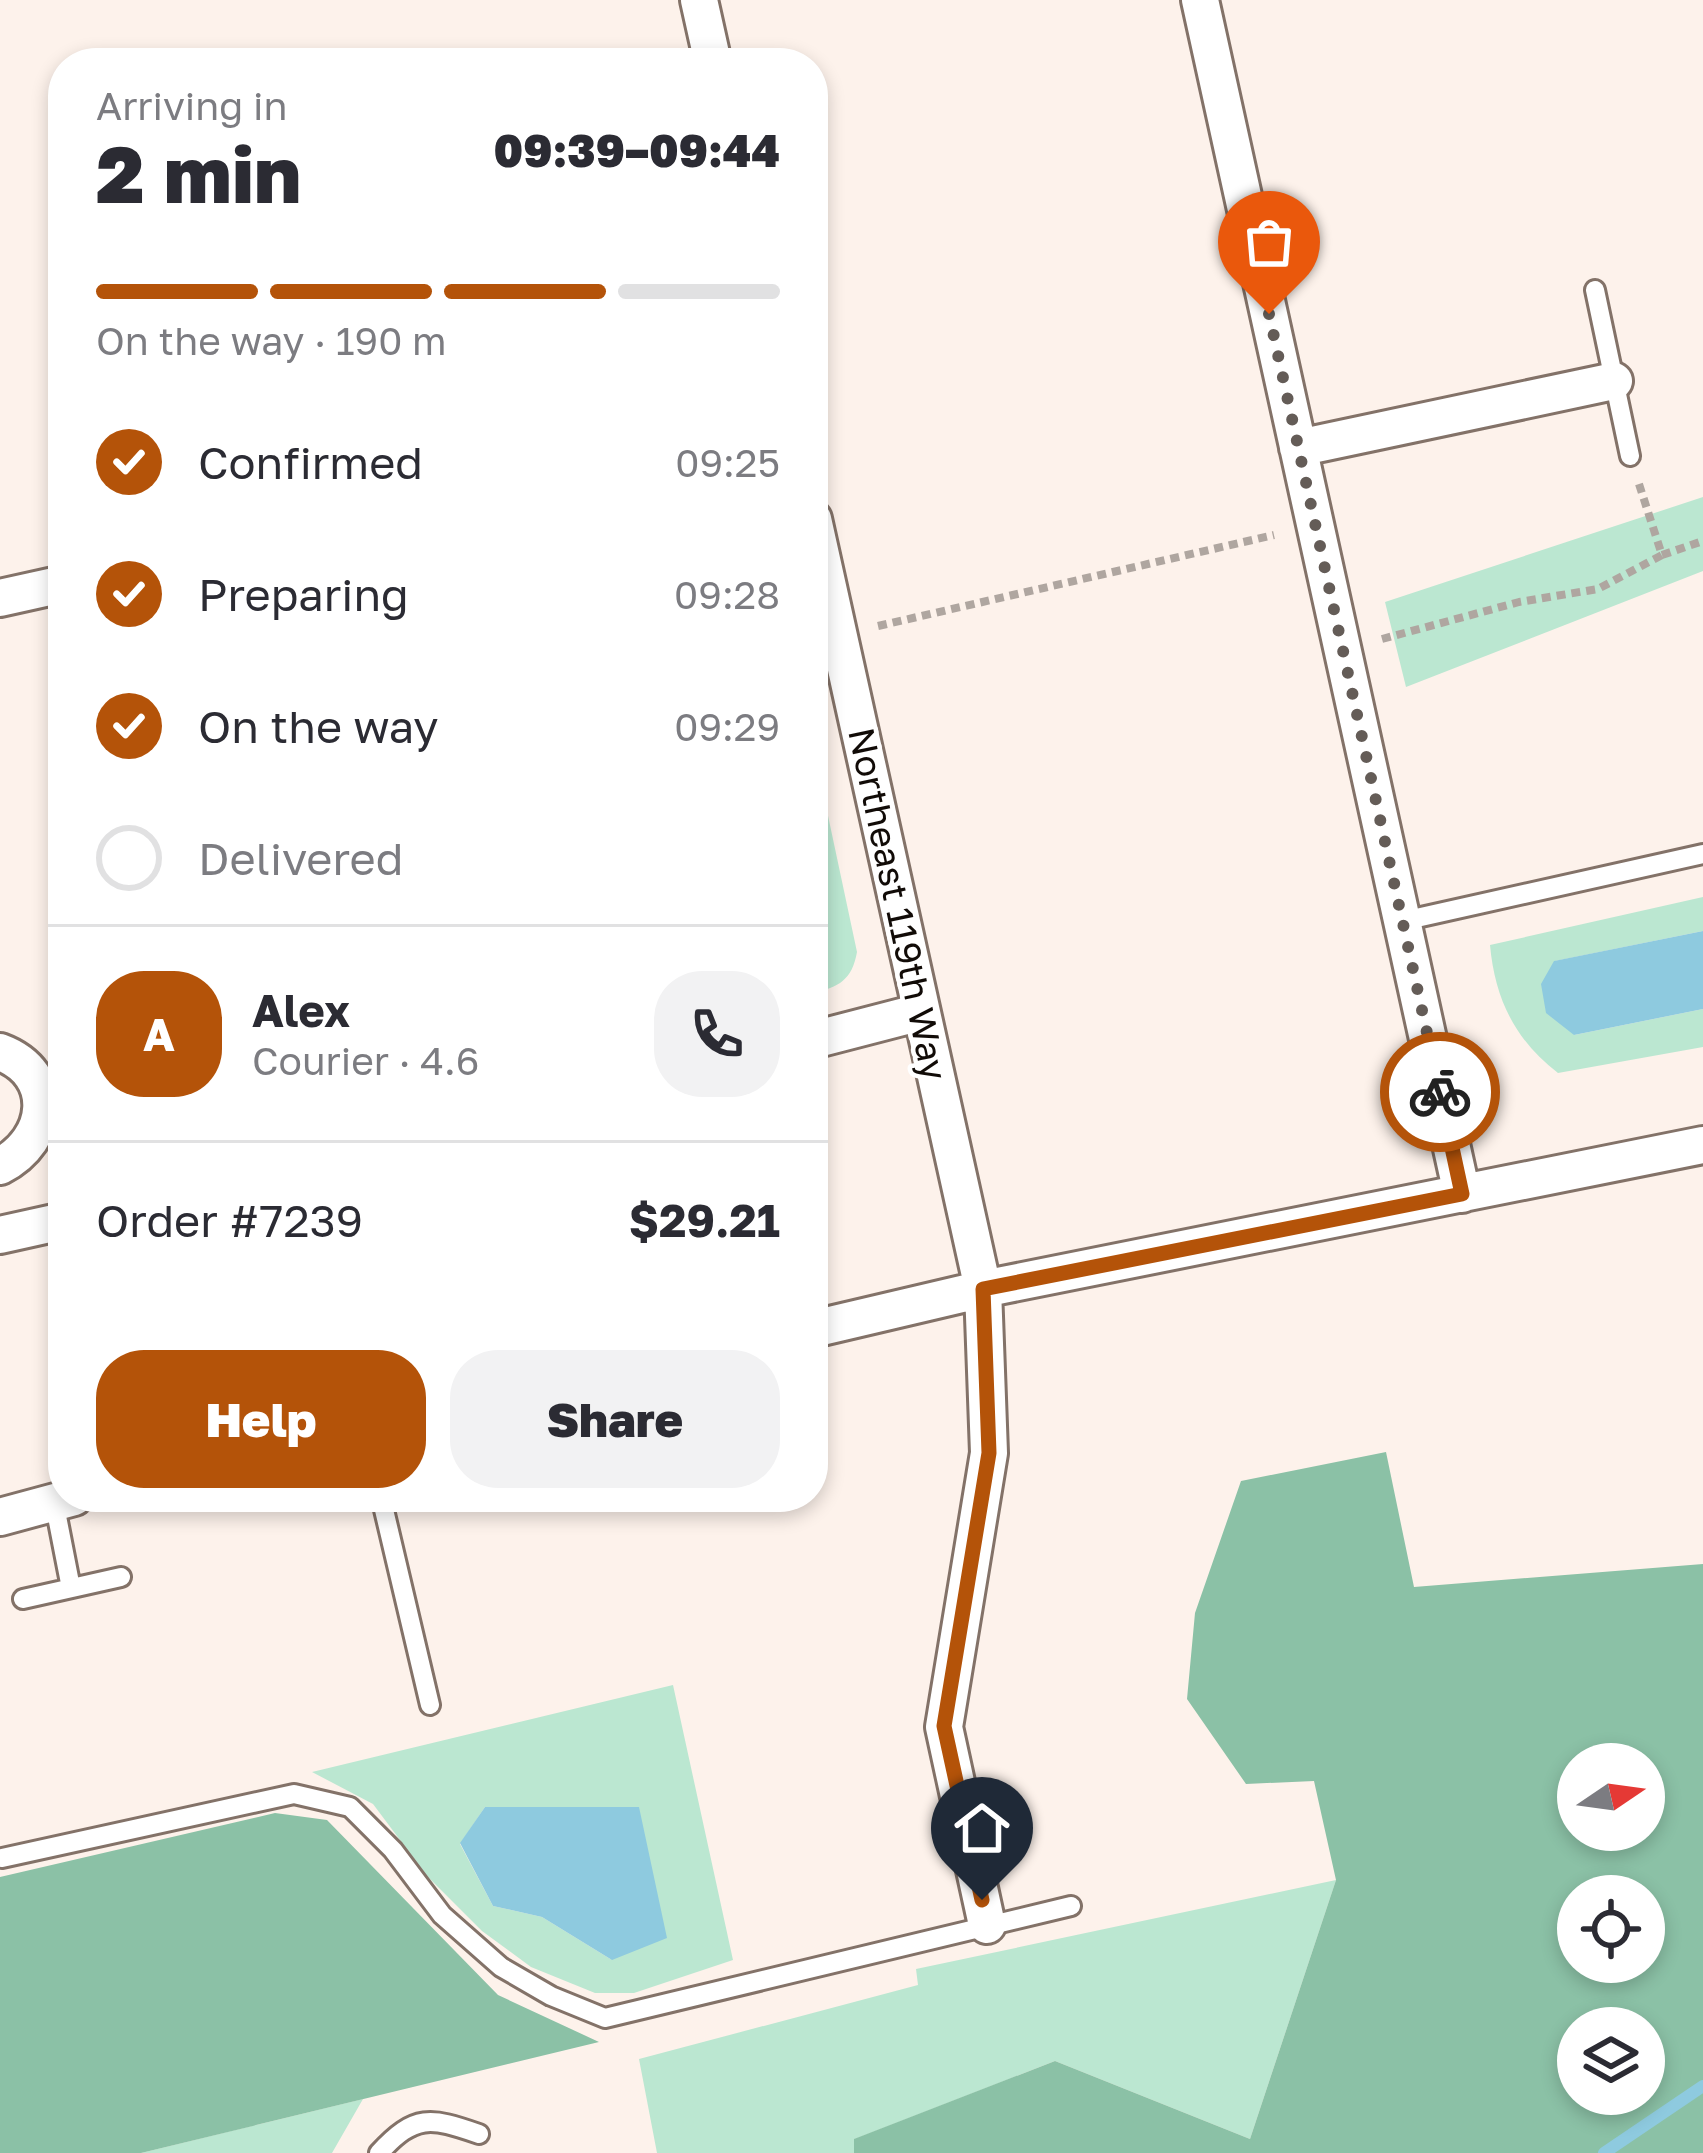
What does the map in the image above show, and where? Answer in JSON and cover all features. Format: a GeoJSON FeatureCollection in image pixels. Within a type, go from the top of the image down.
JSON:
{"type":"FeatureCollection","features":[{"type":"Feature","properties":{"kind":"street"},"geometry":{"type":"LineString","coordinates":[[699,0],[710,48]]}},
{"type":"Feature","properties":{"kind":"street"},"geometry":{"type":"LineString","coordinates":[[1200,0],[1462,1194]]}},
{"type":"Feature","properties":{"kind":"street"},"geometry":{"type":"LineString","coordinates":[[1298,448],[1614,381]]}},
{"type":"Feature","properties":{"kind":"street"},"geometry":{"type":"LineString","coordinates":[[0,598],[48,587]]}},
{"type":"Feature","properties":{"kind":"street","name":"Northeast 119th Way"},"geometry":{"type":"LineString","coordinates":[[828,587],[983,1289],[989,1453],[944,1726],[987,1925]]}},
{"type":"Feature","properties":{"kind":"street"},"geometry":{"type":"LineString","coordinates":[[828,1036],[921,1012]]}},
{"type":"Feature","properties":{"kind":"street"},"geometry":{"type":"LineString","coordinates":[[0,1052],[28,1070],[42,1106],[31,1143],[0,1166]]}},
{"type":"Feature","properties":{"kind":"street"},"geometry":{"type":"LineString","coordinates":[[828,1325],[983,1289],[1703,1145]]}},
{"type":"Feature","properties":{"kind":"street"},"geometry":{"type":"LineString","coordinates":[[0,1232],[48,1224]]}},
{"type":"Feature","properties":{"kind":"street"},"geometry":{"type":"LineString","coordinates":[[0,1517],[48,1504]]}},
{"type":"Feature","properties":{"kind":"lane"},"geometry":{"type":"LineString","coordinates":[[1595,290],[1630,456]]}},
{"type":"Feature","properties":{"kind":"lane"},"geometry":{"type":"LineString","coordinates":[[1403,921],[1703,854]]}},
{"type":"Feature","properties":{"kind":"lane"},"geometry":{"type":"LineString","coordinates":[[65,1512],[71,1588]]}},
{"type":"Feature","properties":{"kind":"lane"},"geometry":{"type":"LineString","coordinates":[[385,1512],[430,1705]]}},
{"type":"Feature","properties":{"kind":"lane"},"geometry":{"type":"LineString","coordinates":[[23,1599],[121,1576]]}},
{"type":"Feature","properties":{"kind":"lane"},"geometry":{"type":"LineString","coordinates":[[2,1858],[294,1794],[350,1808],[393,1850],[442,1915],[501,1967],[551,1996],[605,2018],[1071,1906]]}},
{"type":"Feature","properties":{"kind":"lane"},"geometry":{"type":"LineString","coordinates":[[379,2153],[404,2126],[439,2120],[479,2134]]}},
{"type":"Feature","properties":{"kind":"path"},"geometry":{"type":"LineString","coordinates":[[1630,456],[1663,555]]}},
{"type":"Feature","properties":{"kind":"path"},"geometry":{"type":"LineString","coordinates":[[878,626],[1274,535]]}},
{"type":"Feature","properties":{"kind":"path"},"geometry":{"type":"LineString","coordinates":[[1382,639],[1519,602],[1598,589],[1663,555],[1703,542]]}},
{"type":"Feature","properties":{"kind":"green space"},"geometry":{"type":"Polygon","coordinates":[[[1703,497],[1703,571],[1406,687],[1385,602],[1703,497]]]}},
{"type":"Feature","properties":{"kind":"green space"},"geometry":{"type":"Polygon","coordinates":[[[828,816],[857,952],[843,981],[830,988],[828,816]]]}},
{"type":"Feature","properties":{"kind":"green space"},"geometry":{"type":"Polygon","coordinates":[[[1703,897],[1703,931],[1555,961],[1574,1035],[1703,1009],[1703,1047],[1558,1073],[1530,1047],[1502,1001],[1490,945],[1703,897]]]}},
{"type":"Feature","properties":{"kind":"green space"},"geometry":{"type":"Polygon","coordinates":[[[1386,1452],[1414,1587],[1703,1564],[1703,2153],[854,2153],[854,2139],[1055,2061],[1250,2139],[1336,1880],[1314,1781],[1246,1784],[1187,1699],[1195,1613],[1241,1481],[1386,1452]]]}},
{"type":"Feature","properties":{"kind":"green space"},"geometry":{"type":"Polygon","coordinates":[[[673,1685],[733,1960],[634,1993],[595,1993],[531,1967],[482,1931],[427,1876],[373,1804],[312,1772],[673,1685]],[[485,1807],[460,1844],[493,1906],[542,1917],[612,1960],[485,1807]]]}},
{"type":"Feature","properties":{"kind":"green space"},"geometry":{"type":"Polygon","coordinates":[[[275,1813],[327,1820],[498,1995],[599,2042],[141,2153],[0,2153],[0,1877],[275,1813]]]}},
{"type":"Feature","properties":{"kind":"green space"},"geometry":{"type":"Polygon","coordinates":[[[1336,1880],[1250,2139],[1055,2061],[855,2139],[854,2153],[657,2153],[639,2059],[918,1985],[916,1969],[1336,1880]]]}},
{"type":"Feature","properties":{"kind":"green space"},"geometry":{"type":"Polygon","coordinates":[[[363,2099],[332,2153],[141,2153],[363,2099]]]}},
{"type":"Feature","properties":{"kind":"water"},"geometry":{"type":"Polygon","coordinates":[[[1703,931],[1703,1009],[1574,1035],[1546,1013],[1541,984],[1554,961],[1703,931]]]}},
{"type":"Feature","properties":{"kind":"water"},"geometry":{"type":"Polygon","coordinates":[[[485,1807],[639,1807],[667,1938],[612,1960],[542,1917],[493,1906],[460,1843],[485,1807]]]}},
{"type":"Feature","properties":{"kind":"waterway"},"geometry":{"type":"LineString","coordinates":[[1604,2153],[1703,2086]]}},
{"type":"Feature","properties":{"kind":"way so far"},"geometry":{"type":"LineString","coordinates":[[1269,314],[1440,1092]]}},
{"type":"Feature","properties":{"kind":"route"},"geometry":{"type":"LineString","coordinates":[[982,1900],[944,1726],[989,1453],[983,1289],[1462,1194],[1440,1092]]}}]}
